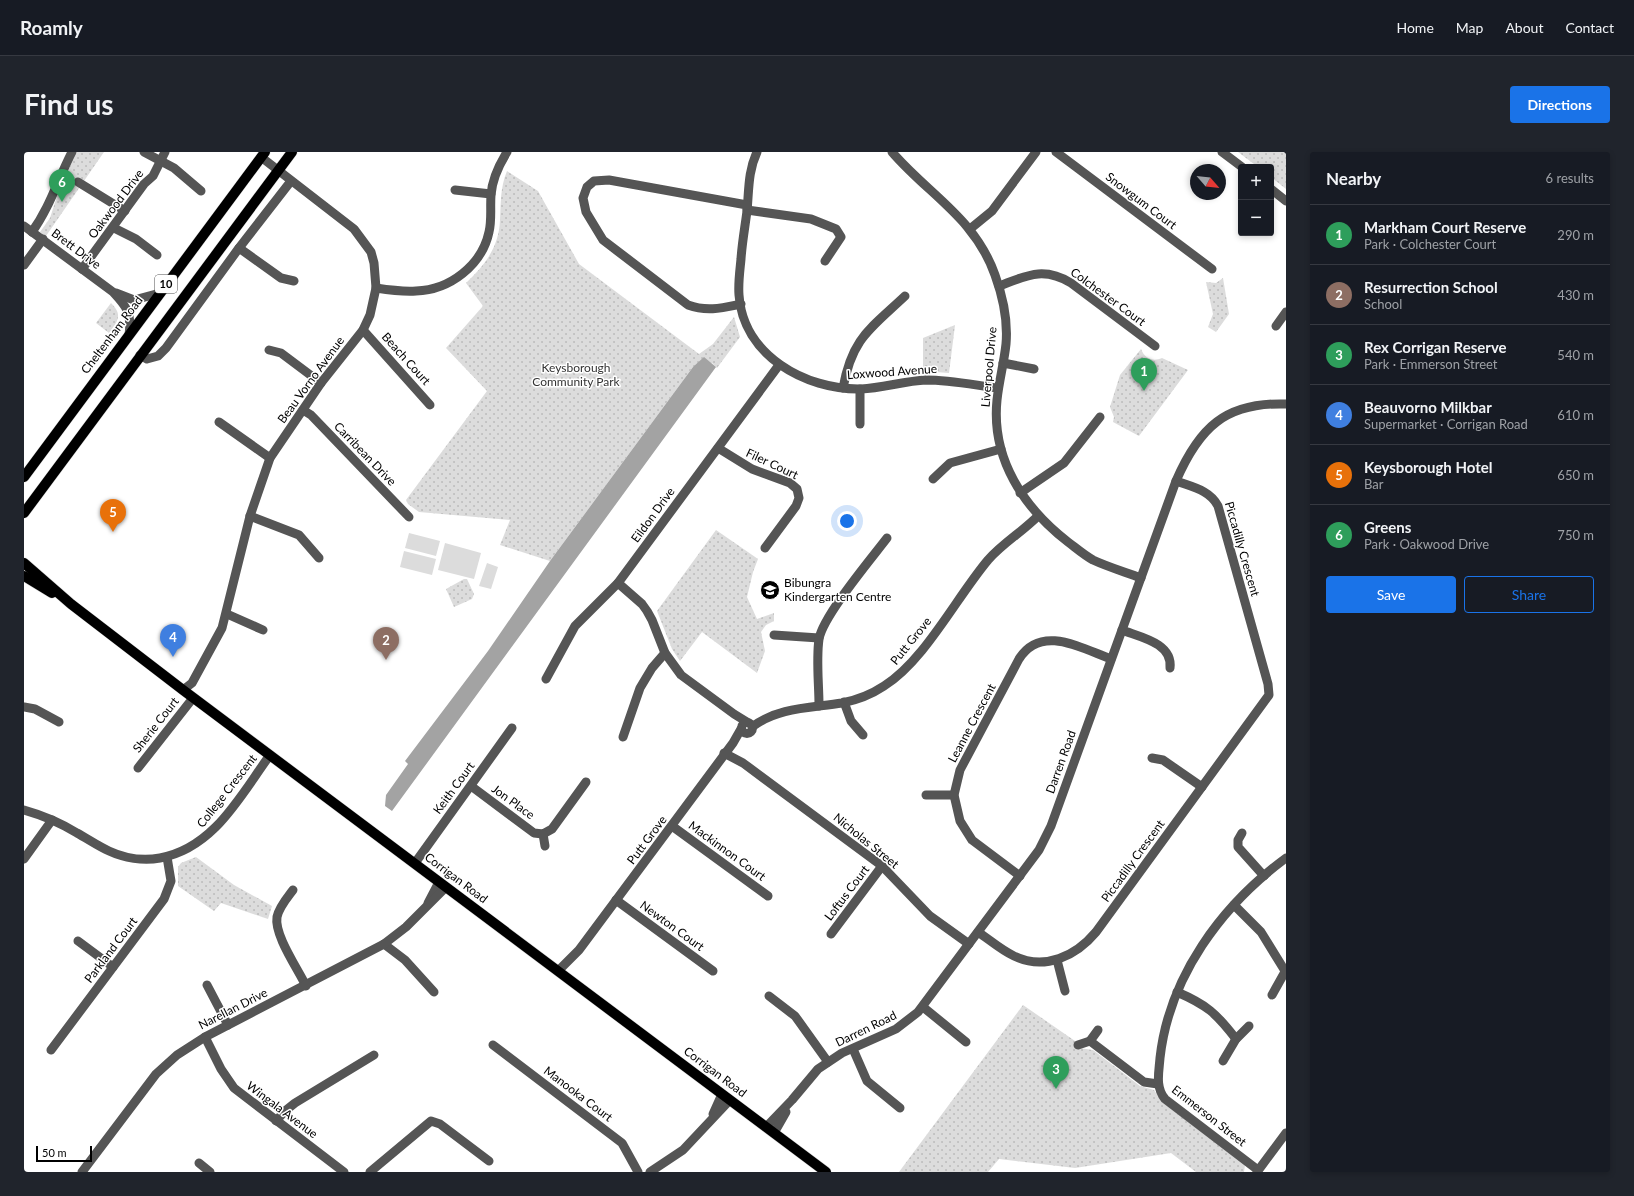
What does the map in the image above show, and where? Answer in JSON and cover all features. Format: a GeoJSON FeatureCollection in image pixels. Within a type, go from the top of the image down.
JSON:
{"type":"FeatureCollection","features":[{"type":"Feature","properties":{"kind":"main road","name":"10"},"geometry":{"type":"LineString","coordinates":[[25,514],[140,355],[292,152]]}},
{"type":"Feature","properties":{"kind":"main road","name":"Cheltenham Road"},"geometry":{"type":"LineString","coordinates":[[24,477],[263,155]]}},
{"type":"Feature","properties":{"kind":"main road","name":"Corrigan Road"},"geometry":{"type":"LineString","coordinates":[[25,562],[71,604],[193,698],[826,1172]]}},
{"type":"Feature","properties":{"kind":"main road","name":"Corrigan Road"},"geometry":{"type":"LineString","coordinates":[[24,576],[71,604]]}},
{"type":"Feature","properties":{"kind":"street"},"geometry":{"type":"LineString","coordinates":[[32,232],[44,215],[58,180],[72,152]]}},
{"type":"Feature","properties":{"kind":"street"},"geometry":{"type":"LineString","coordinates":[[144,152],[174,168],[201,191]]}},
{"type":"Feature","properties":{"kind":"street","name":"Oakwood Drive"},"geometry":{"type":"LineString","coordinates":[[82,269],[114,228],[144,184],[153,176],[165,152]]}},
{"type":"Feature","properties":{"kind":"street"},"geometry":{"type":"LineString","coordinates":[[376,288],[417,292],[452,281],[467,271],[477,259],[487,238],[489,231],[491,194],[498,168],[507,152]]}},
{"type":"Feature","properties":{"kind":"street","name":"Loxwood Avenue"},"geometry":{"type":"LineString","coordinates":[[757,152],[750,168],[739,276],[739,296],[747,324],[756,340],[779,364],[805,379],[829,386],[843,388],[860,389],[926,380],[998,388]]}},
{"type":"Feature","properties":{"kind":"street","name":"Liverpool Drive"},"geometry":{"type":"LineString","coordinates":[[892,152],[910,172],[955,212],[970,229],[988,259],[999,286],[1006,329],[1003,363],[998,388],[997,423],[1001,449],[1006,466],[1020,492],[1041,519],[1092,559],[1141,578]]}},
{"type":"Feature","properties":{"kind":"street"},"geometry":{"type":"LineString","coordinates":[[970,229],[992,211],[1036,152]]}},
{"type":"Feature","properties":{"kind":"street","name":"Snowgum Court"},"geometry":{"type":"LineString","coordinates":[[1056,152],[1212,269]]}},
{"type":"Feature","properties":{"kind":"street"},"geometry":{"type":"LineString","coordinates":[[1222,152],[1238,164]]}},
{"type":"Feature","properties":{"kind":"street","name":"Beau Vorno Avenue"},"geometry":{"type":"LineString","coordinates":[[183,690],[192,683],[222,628],[227,614],[250,516],[270,458],[322,383],[363,330],[370,315],[376,288],[374,263],[364,240],[340,217],[291,181],[263,155]]}},
{"type":"Feature","properties":{"kind":"street"},"geometry":{"type":"LineString","coordinates":[[741,304],[716,310],[700,309],[688,305],[602,240],[586,212],[583,198],[587,187],[594,181],[609,180],[747,208],[811,219],[836,229],[841,237],[825,260]]}},
{"type":"Feature","properties":{"kind":"street"},"geometry":{"type":"LineString","coordinates":[[140,355],[146,359],[156,357],[166,348],[239,248],[291,181]]}},
{"type":"Feature","properties":{"kind":"street"},"geometry":{"type":"LineString","coordinates":[[78,182],[125,211]]}},
{"type":"Feature","properties":{"kind":"street"},"geometry":{"type":"LineString","coordinates":[[455,190],[491,194]]}},
{"type":"Feature","properties":{"kind":"street"},"geometry":{"type":"LineString","coordinates":[[1274,191],[1286,201]]}},
{"type":"Feature","properties":{"kind":"street","name":"Brett Drive"},"geometry":{"type":"LineString","coordinates":[[24,226],[113,292],[123,302],[130,315],[129,335]]}},
{"type":"Feature","properties":{"kind":"street"},"geometry":{"type":"LineString","coordinates":[[114,228],[136,239],[157,255]]}},
{"type":"Feature","properties":{"kind":"street"},"geometry":{"type":"LineString","coordinates":[[24,265],[43,239]]}},
{"type":"Feature","properties":{"kind":"street"},"geometry":{"type":"LineString","coordinates":[[239,248],[281,278],[294,281]]}},
{"type":"Feature","properties":{"kind":"street","name":"Colchester Court"},"geometry":{"type":"LineString","coordinates":[[999,286],[1034,274],[1041,273],[1056,275],[1070,283],[1155,346]]}},
{"type":"Feature","properties":{"kind":"street","name":"Brett Drive"},"geometry":{"type":"LineString","coordinates":[[113,292],[134,300],[160,293]]}},
{"type":"Feature","properties":{"kind":"street"},"geometry":{"type":"LineString","coordinates":[[843,388],[848,362],[861,339],[905,296]]}},
{"type":"Feature","properties":{"kind":"street"},"geometry":{"type":"LineString","coordinates":[[1276,326],[1286,312]]}},
{"type":"Feature","properties":{"kind":"street","name":"Beach Court"},"geometry":{"type":"LineString","coordinates":[[363,330],[430,405]]}},
{"type":"Feature","properties":{"kind":"street"},"geometry":{"type":"LineString","coordinates":[[269,350],[281,353],[322,383]]}},
{"type":"Feature","properties":{"kind":"street"},"geometry":{"type":"LineString","coordinates":[[1003,363],[1034,368]]}},
{"type":"Feature","properties":{"kind":"street","name":"Eildon Drive"},"geometry":{"type":"LineString","coordinates":[[546,679],[575,626],[618,583],[779,364]]}},
{"type":"Feature","properties":{"kind":"street"},"geometry":{"type":"LineString","coordinates":[[860,389],[860,424]]}},
{"type":"Feature","properties":{"kind":"street","name":"Darren Road"},"geometry":{"type":"LineString","coordinates":[[770,1130],[813,1074],[828,1062],[896,1029],[922,1008],[1020,876],[1047,836],[1182,465],[1193,446],[1206,431],[1220,420],[1236,411],[1258,404],[1286,404]]}},
{"type":"Feature","properties":{"kind":"street","name":"Carribean Drive"},"geometry":{"type":"LineString","coordinates":[[303,410],[311,415],[409,517]]}},
{"type":"Feature","properties":{"kind":"street"},"geometry":{"type":"LineString","coordinates":[[1020,492],[1064,463],[1100,417]]}},
{"type":"Feature","properties":{"kind":"street"},"geometry":{"type":"LineString","coordinates":[[219,422],[270,458]]}},
{"type":"Feature","properties":{"kind":"street","name":"Filer Court"},"geometry":{"type":"LineString","coordinates":[[718,448],[752,469],[790,483],[797,489],[798,498],[796,506],[765,548]]}},
{"type":"Feature","properties":{"kind":"street"},"geometry":{"type":"LineString","coordinates":[[933,479],[950,463],[1001,449]]}},
{"type":"Feature","properties":{"kind":"street","name":"Piccadilly Crescent"},"geometry":{"type":"LineString","coordinates":[[978,932],[1010,954],[1035,962],[1057,960],[1079,950],[1096,932],[1272,694],[1218,506],[1205,492],[1176,481]]}},
{"type":"Feature","properties":{"kind":"street"},"geometry":{"type":"LineString","coordinates":[[250,516],[299,535],[320,558]]}},
{"type":"Feature","properties":{"kind":"street","name":"Putt Grove"},"geometry":{"type":"LineString","coordinates":[[561,973],[746,726],[799,708],[844,702],[877,690],[905,670],[998,550],[1041,519]]}},
{"type":"Feature","properties":{"kind":"street"},"geometry":{"type":"LineString","coordinates":[[819,706],[819,638],[826,621],[887,538]]}},
{"type":"Feature","properties":{"kind":"street"},"geometry":{"type":"LineString","coordinates":[[618,583],[642,604],[652,620],[665,653],[681,675],[734,714],[746,726]]}},
{"type":"Feature","properties":{"kind":"street"},"geometry":{"type":"LineString","coordinates":[[227,614],[263,630]]}},
{"type":"Feature","properties":{"kind":"street"},"geometry":{"type":"LineString","coordinates":[[1122,630],[1160,646],[1170,658],[1170,668]]}},
{"type":"Feature","properties":{"kind":"street"},"geometry":{"type":"LineString","coordinates":[[774,635],[819,638]]}},
{"type":"Feature","properties":{"kind":"street","name":"Leanne Crescent"},"geometry":{"type":"LineString","coordinates":[[1020,876],[972,840],[960,821],[954,795],[960,770],[1019,659],[1030,646],[1038,642],[1059,640],[1111,659]]}},
{"type":"Feature","properties":{"kind":"street"},"geometry":{"type":"LineString","coordinates":[[623,737],[640,688],[652,668],[665,653]]}},
{"type":"Feature","properties":{"kind":"street","name":"Sherie Court"},"geometry":{"type":"LineString","coordinates":[[138,768],[193,698]]}},
{"type":"Feature","properties":{"kind":"street"},"geometry":{"type":"LineString","coordinates":[[844,702],[851,721],[863,735]]}},
{"type":"Feature","properties":{"kind":"street"},"geometry":{"type":"LineString","coordinates":[[24,707],[35,709],[59,722]]}},
{"type":"Feature","properties":{"kind":"street","name":"Keith Court"},"geometry":{"type":"LineString","coordinates":[[415,863],[512,728]]}},
{"type":"Feature","properties":{"kind":"street","name":"Nicholas Street"},"geometry":{"type":"LineString","coordinates":[[729,748],[743,763],[882,866],[930,916],[969,944]]}},
{"type":"Feature","properties":{"kind":"street","name":"College Crescent"},"geometry":{"type":"LineString","coordinates":[[24,810],[52,820],[76,832],[100,847],[120,856],[144,859],[167,857],[194,846],[212,832],[270,755]]}},
{"type":"Feature","properties":{"kind":"street"},"geometry":{"type":"LineString","coordinates":[[1152,758],[1163,760],[1202,787]]}},
{"type":"Feature","properties":{"kind":"street"},"geometry":{"type":"LineString","coordinates":[[545,846],[543,834],[552,829],[586,782]]}},
{"type":"Feature","properties":{"kind":"street","name":"Jon Place"},"geometry":{"type":"LineString","coordinates":[[471,786],[534,833],[543,834]]}},
{"type":"Feature","properties":{"kind":"street"},"geometry":{"type":"LineString","coordinates":[[926,795],[954,795]]}},
{"type":"Feature","properties":{"kind":"street"},"geometry":{"type":"LineString","coordinates":[[24,859],[52,820]]}},
{"type":"Feature","properties":{"kind":"street","name":"Mackinnon Court"},"geometry":{"type":"LineString","coordinates":[[672,826],[768,896]]}},
{"type":"Feature","properties":{"kind":"street"},"geometry":{"type":"LineString","coordinates":[[1242,833],[1234,845],[1264,876]]}},
{"type":"Feature","properties":{"kind":"street","name":"Parkland Court"},"geometry":{"type":"LineString","coordinates":[[51,1050],[167,893],[171,881],[167,857]]}},
{"type":"Feature","properties":{"kind":"street"},"geometry":{"type":"LineString","coordinates":[[1158,1084],[1162,1044],[1169,1013],[1177,992],[1197,953],[1234,905],[1264,876],[1286,858]]}},
{"type":"Feature","properties":{"kind":"street","name":"Loftus Court"},"geometry":{"type":"LineString","coordinates":[[831,934],[882,866]]}},
{"type":"Feature","properties":{"kind":"street","name":"Narellan Drive"},"geometry":{"type":"LineString","coordinates":[[82,1172],[156,1074],[177,1055],[205,1037],[306,986],[388,941],[412,922],[443,884]]}},
{"type":"Feature","properties":{"kind":"street"},"geometry":{"type":"LineString","coordinates":[[293,890],[279,911],[277,926],[306,986]]}},
{"type":"Feature","properties":{"kind":"street","name":"Newton Court"},"geometry":{"type":"LineString","coordinates":[[616,900],[713,971]]}},
{"type":"Feature","properties":{"kind":"street"},"geometry":{"type":"LineString","coordinates":[[1234,905],[1256,926],[1286,971],[1272,995]]}},
{"type":"Feature","properties":{"kind":"street"},"geometry":{"type":"LineString","coordinates":[[78,941],[113,967]]}},
{"type":"Feature","properties":{"kind":"street"},"geometry":{"type":"LineString","coordinates":[[388,941],[434,992]]}},
{"type":"Feature","properties":{"kind":"street"},"geometry":{"type":"LineString","coordinates":[[1057,960],[1065,991]]}},
{"type":"Feature","properties":{"kind":"street"},"geometry":{"type":"LineString","coordinates":[[207,985],[228,1025]]}},
{"type":"Feature","properties":{"kind":"street"},"geometry":{"type":"LineString","coordinates":[[1177,992],[1210,1009],[1236,1039]]}},
{"type":"Feature","properties":{"kind":"street"},"geometry":{"type":"LineString","coordinates":[[769,996],[795,1016],[828,1062]]}},
{"type":"Feature","properties":{"kind":"street"},"geometry":{"type":"LineString","coordinates":[[922,1008],[966,1042]]}},
{"type":"Feature","properties":{"kind":"street"},"geometry":{"type":"LineString","coordinates":[[1223,1061],[1236,1039],[1248,1026]]}},
{"type":"Feature","properties":{"kind":"street"},"geometry":{"type":"LineString","coordinates":[[1078,1045],[1090,1041],[1098,1030]]}},
{"type":"Feature","properties":{"kind":"street","name":"Wingala Avenue"},"geometry":{"type":"LineString","coordinates":[[205,1037],[221,1070],[234,1088],[276,1122],[343,1172]]}},
{"type":"Feature","properties":{"kind":"street","name":"Emmerson Street"},"geometry":{"type":"LineString","coordinates":[[1090,1041],[1144,1082],[1158,1084],[1159,1090],[1165,1099],[1257,1171]]}},
{"type":"Feature","properties":{"kind":"street","name":"Manooka Court"},"geometry":{"type":"LineString","coordinates":[[493,1045],[622,1143],[638,1172]]}},
{"type":"Feature","properties":{"kind":"street"},"geometry":{"type":"LineString","coordinates":[[853,1049],[867,1080],[900,1108]]}},
{"type":"Feature","properties":{"kind":"street"},"geometry":{"type":"LineString","coordinates":[[276,1122],[285,1111],[295,1103],[374,1055]]}},
{"type":"Feature","properties":{"kind":"street"},"geometry":{"type":"LineString","coordinates":[[656,1171],[683,1150],[710,1119],[726,1097]]}},
{"type":"Feature","properties":{"kind":"street"},"geometry":{"type":"LineString","coordinates":[[370,1172],[431,1122],[440,1124],[489,1161]]}},
{"type":"Feature","properties":{"kind":"street"},"geometry":{"type":"LineString","coordinates":[[1257,1171],[1286,1132]]}},
{"type":"Feature","properties":{"kind":"street"},"geometry":{"type":"LineString","coordinates":[[199,1163],[210,1172]]}},
{"type":"Feature","properties":{"kind":"green space"},"geometry":{"type":"Polygon","coordinates":[[[77,152],[104,152],[46,236],[40,232],[50,218],[60,187],[77,152]]]}},
{"type":"Feature","properties":{"kind":"green space"},"geometry":{"type":"Polygon","coordinates":[[[1238,152],[1286,152],[1286,189],[1274,179],[1274,164],[1254,164],[1238,152]]]}},
{"type":"Feature","properties":{"kind":"green space","name":"Keysborough Community Park"},"geometry":{"type":"Polygon","coordinates":[[[507,171],[538,191],[579,264],[699,354],[713,344],[734,317],[740,337],[717,368],[712,363],[693,367],[550,561],[500,545],[510,520],[419,512],[408,504],[406,500],[487,391],[446,348],[483,306],[466,283],[490,255],[497,239],[502,189],[507,171]]]}},
{"type":"Feature","properties":{"kind":"green space"},"geometry":{"type":"Polygon","coordinates":[[[1223,278],[1229,314],[1216,332],[1208,327],[1213,314],[1206,282],[1216,283],[1223,278]]]}},
{"type":"Feature","properties":{"kind":"green space"},"geometry":{"type":"Polygon","coordinates":[[[111,303],[117,311],[118,318],[109,333],[96,323],[111,303]]]}},
{"type":"Feature","properties":{"kind":"green space"},"geometry":{"type":"Polygon","coordinates":[[[955,325],[949,373],[923,371],[923,338],[955,325]]]}},
{"type":"Feature","properties":{"kind":"green space"},"geometry":{"type":"Polygon","coordinates":[[[1141,349],[1147,357],[1152,360],[1162,358],[1188,370],[1139,436],[1113,422],[1114,417],[1110,407],[1120,375],[1141,349]]]}},
{"type":"Feature","properties":{"kind":"green space"},"geometry":{"type":"Polygon","coordinates":[[[716,530],[758,559],[747,597],[757,619],[774,613],[774,621],[766,625],[761,632],[765,651],[757,673],[702,632],[680,661],[672,649],[657,611],[716,530]]]}},
{"type":"Feature","properties":{"kind":"green space"},"geometry":{"type":"Polygon","coordinates":[[[409,533],[440,541],[436,556],[405,548],[409,533]]]}},
{"type":"Feature","properties":{"kind":"green space"},"geometry":{"type":"Polygon","coordinates":[[[445,543],[481,553],[474,579],[438,570],[445,543]]]}},
{"type":"Feature","properties":{"kind":"green space"},"geometry":{"type":"Polygon","coordinates":[[[404,551],[436,559],[432,575],[400,567],[404,551]]]}},
{"type":"Feature","properties":{"kind":"green space"},"geometry":{"type":"Polygon","coordinates":[[[487,563],[498,567],[491,589],[479,586],[487,563]]]}},
{"type":"Feature","properties":{"kind":"green space"},"geometry":{"type":"Polygon","coordinates":[[[464,579],[467,579],[474,594],[472,599],[454,607],[446,589],[464,579]]]}},
{"type":"Feature","properties":{"kind":"green space"},"geometry":{"type":"Polygon","coordinates":[[[196,857],[234,885],[272,906],[268,919],[221,903],[214,911],[178,886],[178,867],[181,863],[196,857]]]}},
{"type":"Feature","properties":{"kind":"green space"},"geometry":{"type":"Polygon","coordinates":[[[1023,1005],[1075,1041],[1079,1048],[1093,1050],[1140,1086],[1154,1090],[1162,1102],[1245,1165],[1244,1172],[1196,1172],[1171,1153],[1075,1168],[999,1159],[988,1172],[899,1172],[1023,1005]]]}},
{"type":"Feature","properties":{"kind":"shaded area"},"geometry":{"type":"Polygon","coordinates":[[[704,357],[716,367],[392,811],[385,806],[386,795],[408,764],[405,761],[488,651],[550,561],[693,367],[704,357]]]}},
{"type":"Feature","properties":{"kind":"place","name":"Greens"},"geometry":{"type":"Point","coordinates":[62,202]}},
{"type":"Feature","properties":{"kind":"place","name":"Markham Court Reserve"},"geometry":{"type":"Point","coordinates":[1144,391]}},
{"type":"Feature","properties":{"kind":"place","name":"Keysborough Hotel"},"geometry":{"type":"Point","coordinates":[113,532]}},
{"type":"Feature","properties":{"kind":"place","name":"Bibungra Kindergarten Centre"},"geometry":{"type":"Point","coordinates":[770,590]}},
{"type":"Feature","properties":{"kind":"place","name":"Beauvorno Milkbar"},"geometry":{"type":"Point","coordinates":[173,657]}},
{"type":"Feature","properties":{"kind":"place","name":"Resurrection School"},"geometry":{"type":"Point","coordinates":[386,660]}},
{"type":"Feature","properties":{"kind":"place","name":"Rex Corrigan Reserve"},"geometry":{"type":"Point","coordinates":[1056,1089]}}]}
